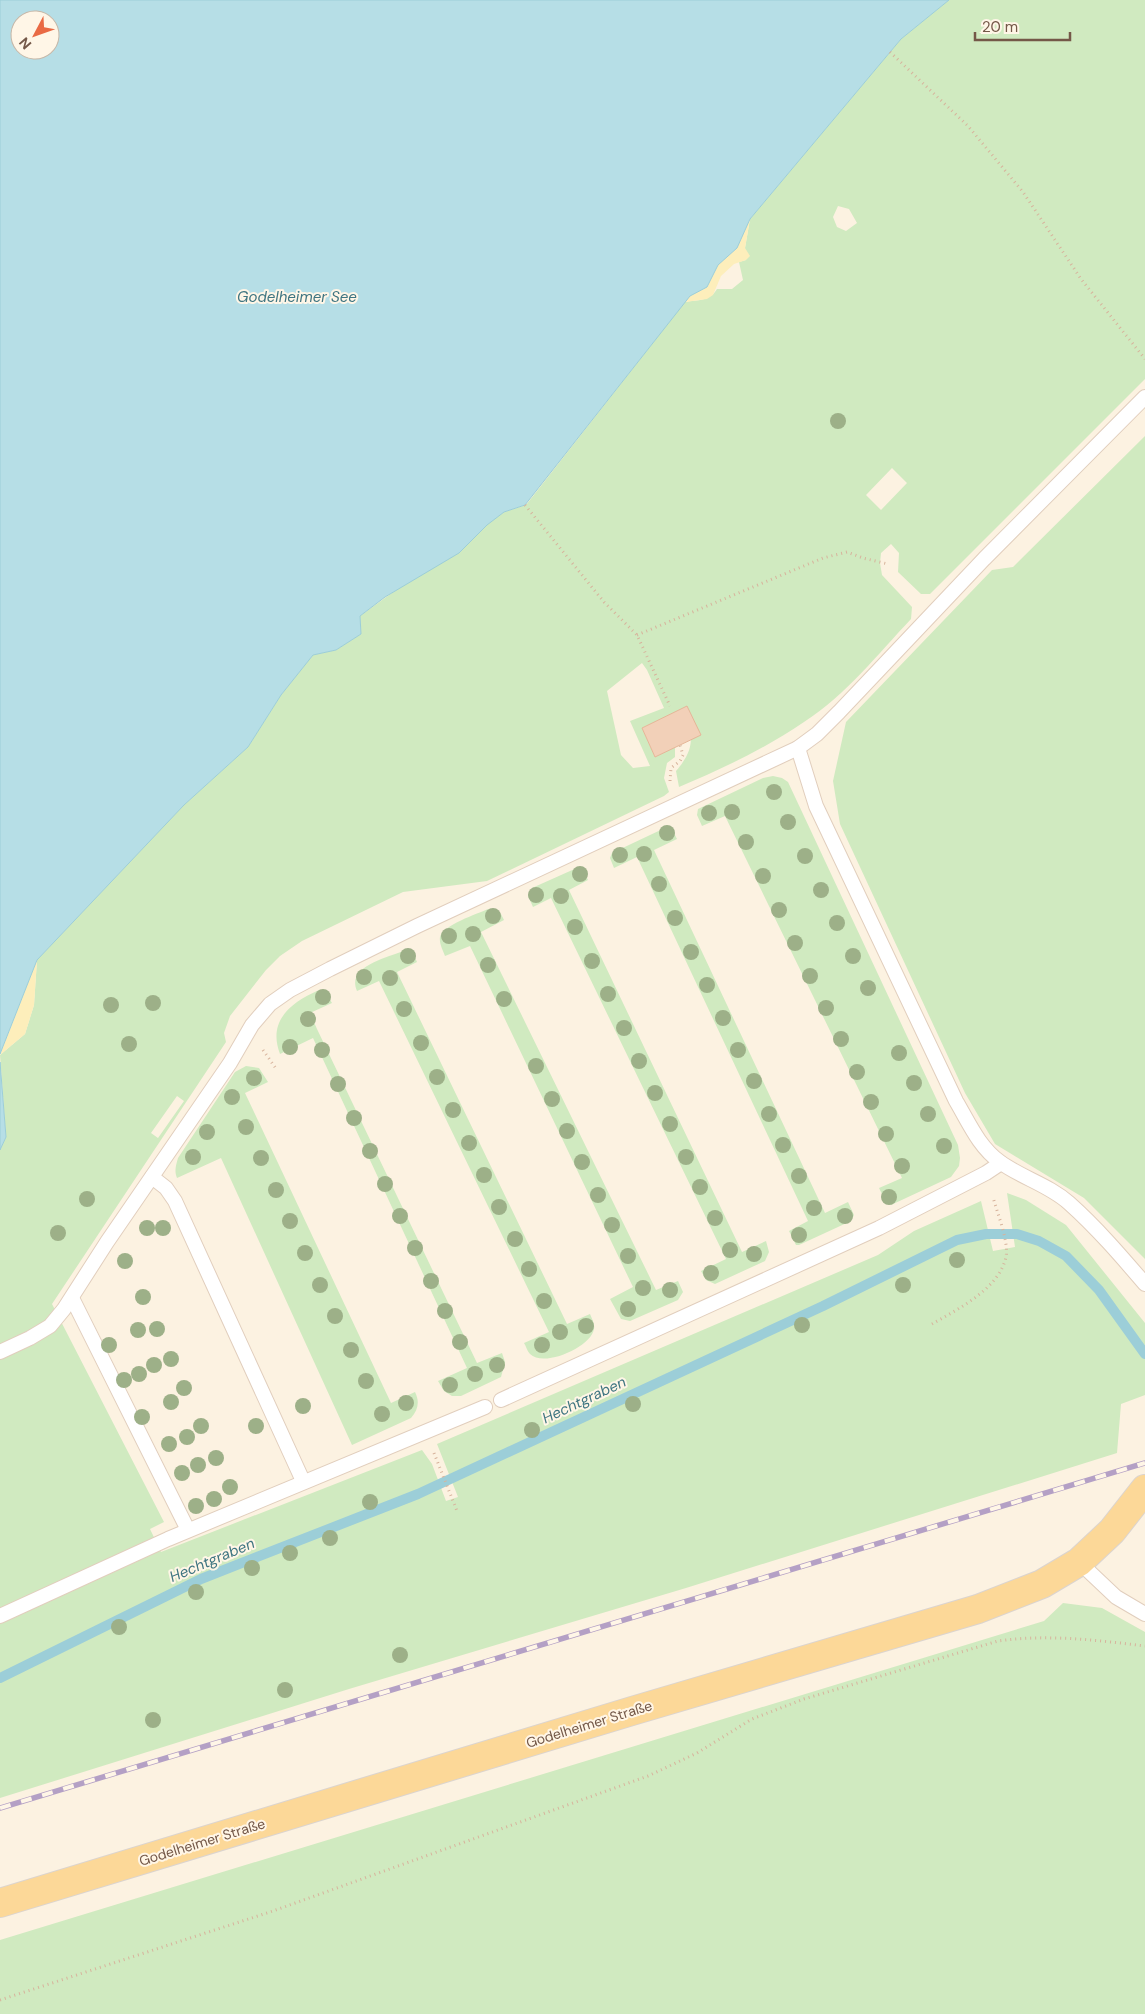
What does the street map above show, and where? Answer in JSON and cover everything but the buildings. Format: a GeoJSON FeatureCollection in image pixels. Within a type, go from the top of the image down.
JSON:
{"type":"FeatureCollection","features":[{"type":"Feature","properties":{"kind":"main road","name":"Godelheimer Straße"},"geometry":{"type":"LineString","coordinates":[[0,1902],[978,1609],[1042,1584],[1079,1562],[1112,1532],[1145,1489]]}},
{"type":"Feature","properties":{"kind":"lane"},"geometry":{"type":"LineString","coordinates":[[0,1352],[50,1326],[72,1298],[107,1242],[230,1063],[252,1025],[270,1004],[306,982],[408,930],[798,748],[817,734],[840,712],[984,559],[1145,397]]}},
{"type":"Feature","properties":{"kind":"lane"},"geometry":{"type":"LineString","coordinates":[[798,748],[816,806],[956,1101],[978,1141],[1001,1163],[1039,1183],[1068,1202],[1110,1244],[1145,1284]]}},
{"type":"Feature","properties":{"kind":"lane"},"geometry":{"type":"LineString","coordinates":[[501,1400],[879,1228],[986,1173],[1001,1163]]}},
{"type":"Feature","properties":{"kind":"lane"},"geometry":{"type":"LineString","coordinates":[[152,1177],[166,1188],[175,1201],[303,1482]]}},
{"type":"Feature","properties":{"kind":"lane"},"geometry":{"type":"LineString","coordinates":[[72,1298],[188,1530]]}},
{"type":"Feature","properties":{"kind":"lane"},"geometry":{"type":"LineString","coordinates":[[0,1616],[188,1530],[485,1407]]}},
{"type":"Feature","properties":{"kind":"lane"},"geometry":{"type":"LineString","coordinates":[[1079,1562],[1116,1598],[1145,1614]]}},
{"type":"Feature","properties":{"kind":"path"},"geometry":{"type":"LineString","coordinates":[[890,52],[968,126],[1022,192],[1080,280],[1145,359]]}},
{"type":"Feature","properties":{"kind":"path"},"geometry":{"type":"LineString","coordinates":[[526,505],[604,602],[637,635],[670,706]]}},
{"type":"Feature","properties":{"kind":"path"},"geometry":{"type":"LineString","coordinates":[[637,635],[823,558],[847,552],[888,564]]}},
{"type":"Feature","properties":{"kind":"path"},"geometry":{"type":"LineString","coordinates":[[676,806],[670,776],[671,768],[683,755],[680,745]]}},
{"type":"Feature","properties":{"kind":"path"},"geometry":{"type":"LineString","coordinates":[[932,1324],[975,1298],[993,1281],[1006,1256],[1001,1223]]}},
{"type":"Feature","properties":{"kind":"path"},"geometry":{"type":"LineString","coordinates":[[436,1458],[457,1511]]}},
{"type":"Feature","properties":{"kind":"path"},"geometry":{"type":"LineString","coordinates":[[0,2000],[273,1911],[648,1776],[697,1753],[752,1719],[804,1699],[998,1641],[1026,1637],[1096,1640],[1145,1646]]}},
{"type":"Feature","properties":{"kind":"green space"},"geometry":{"type":"Polygon","coordinates":[[[949,0],[1145,0],[1145,379],[930,594],[921,594],[898,572],[899,553],[891,544],[881,553],[882,575],[912,607],[911,619],[848,687],[804,722],[743,758],[679,787],[676,771],[687,755],[691,741],[687,707],[642,728],[655,757],[675,747],[675,757],[667,763],[664,778],[669,792],[664,796],[487,881],[403,892],[302,941],[280,956],[266,970],[230,1016],[224,1033],[226,1042],[52,1304],[164,1522],[150,1529],[161,1552],[422,1450],[432,1464],[446,1501],[458,1497],[437,1444],[878,1255],[914,1231],[981,1201],[993,1251],[1015,1247],[1007,1193],[1026,1200],[1066,1225],[1145,1323],[1145,1395],[1121,1404],[1117,1453],[686,1588],[349,1689],[0,1798],[0,1150],[6,1137],[0,1055],[25,1034],[34,1005],[37,960],[184,805],[248,747],[281,695],[313,655],[336,650],[361,634],[360,616],[504,512],[526,505],[685,302],[707,298],[717,289],[732,289],[743,280],[739,262],[746,260],[745,248],[750,219],[901,39],[949,0]],[[838,206],[833,217],[837,227],[846,231],[857,223],[849,209],[838,206]],[[892,468],[866,495],[881,510],[907,483],[892,468]],[[642,663],[607,691],[621,755],[633,768],[650,766],[630,721],[664,708],[647,670],[642,663]],[[177,1096],[151,1133],[158,1138],[184,1101],[177,1096]]]}},
{"type":"Feature","properties":{"kind":"green space"},"geometry":{"type":"Polygon","coordinates":[[[1145,436],[1145,1259],[1084,1198],[995,1144],[965,1093],[840,824],[833,781],[846,722],[992,570],[1013,567],[1145,436]]]}},
{"type":"Feature","properties":{"kind":"green space"},"geometry":{"type":"Polygon","coordinates":[[[773,776],[788,782],[958,1145],[959,1166],[951,1177],[891,1205],[886,1202],[879,1188],[902,1178],[725,816],[702,826],[697,815],[698,809],[763,778],[773,776]]]}},
{"type":"Feature","properties":{"kind":"green space"},"geometry":{"type":"Polygon","coordinates":[[[667,827],[672,829],[677,839],[654,850],[825,1213],[848,1202],[854,1215],[851,1221],[799,1245],[796,1245],[789,1231],[808,1221],[637,857],[614,868],[610,858],[612,853],[667,827]]]}},
{"type":"Feature","properties":{"kind":"green space"},"geometry":{"type":"Polygon","coordinates":[[[579,867],[583,870],[588,880],[569,890],[742,1252],[766,1241],[769,1252],[765,1261],[715,1284],[706,1280],[701,1271],[726,1259],[551,898],[533,907],[528,896],[532,888],[579,867]]]}},
{"type":"Feature","properties":{"kind":"green space"},"geometry":{"type":"Polygon","coordinates":[[[488,909],[501,914],[504,920],[481,932],[656,1290],[678,1281],[683,1292],[678,1300],[630,1321],[621,1319],[610,1299],[633,1287],[470,946],[445,956],[441,947],[440,937],[447,928],[488,909]]]}},
{"type":"Feature","properties":{"kind":"green space"},"geometry":{"type":"Polygon","coordinates":[[[403,951],[412,954],[417,962],[397,972],[567,1324],[590,1314],[594,1323],[591,1336],[576,1349],[566,1354],[545,1359],[537,1358],[528,1351],[524,1343],[549,1332],[379,981],[357,991],[355,983],[357,976],[362,970],[378,960],[403,951]]]}},
{"type":"Feature","properties":{"kind":"green space"},"geometry":{"type":"Polygon","coordinates":[[[319,990],[326,993],[332,1003],[310,1013],[477,1363],[502,1353],[505,1362],[501,1377],[461,1396],[452,1396],[444,1391],[438,1381],[467,1368],[313,1038],[280,1054],[277,1031],[284,1014],[300,1000],[319,990]]]}},
{"type":"Feature","properties":{"kind":"green space"},"geometry":{"type":"Polygon","coordinates":[[[246,1066],[259,1068],[268,1082],[245,1093],[391,1403],[415,1392],[417,1396],[418,1406],[411,1418],[352,1445],[221,1158],[177,1178],[176,1175],[178,1158],[235,1072],[246,1066]]]}},
{"type":"Feature","properties":{"kind":"green space"},"geometry":{"type":"Polygon","coordinates":[[[1063,1603],[1102,1608],[1145,1632],[1145,2014],[0,2014],[0,1940],[1044,1621],[1063,1603]]]}},
{"type":"Feature","properties":{"kind":"sand"},"geometry":{"type":"Polygon","coordinates":[[[750,219],[745,248],[750,256],[746,260],[734,264],[721,276],[713,295],[707,299],[685,302],[690,296],[707,287],[718,265],[737,248],[750,219]]]}},
{"type":"Feature","properties":{"kind":"sand"},"geometry":{"type":"Polygon","coordinates":[[[37,960],[34,1005],[25,1034],[0,1055],[37,960]]]}},
{"type":"Feature","properties":{"kind":"water","name":"Godelheimer See"},"geometry":{"type":"Polygon","coordinates":[[[0,0],[949,0],[901,39],[750,219],[737,248],[718,265],[707,287],[690,296],[525,505],[504,512],[487,525],[459,553],[385,597],[360,616],[361,634],[336,650],[313,655],[281,695],[248,747],[184,805],[37,960],[0,1054],[0,0]]]}},
{"type":"Feature","properties":{"kind":"water"},"geometry":{"type":"Polygon","coordinates":[[[0,1062],[6,1137],[0,1150],[0,1062]]]}},
{"type":"Feature","properties":{"kind":"waterway","name":"Hechtgraben"},"geometry":{"type":"LineString","coordinates":[[0,1678],[201,1579],[418,1494],[823,1306],[957,1240],[986,1234],[1017,1234],[1039,1241],[1066,1256],[1099,1290],[1145,1354]]}},
{"type":"Feature","properties":{"kind":"railway"},"geometry":{"type":"LineString","coordinates":[[0,1808],[1145,1463]]}}]}
